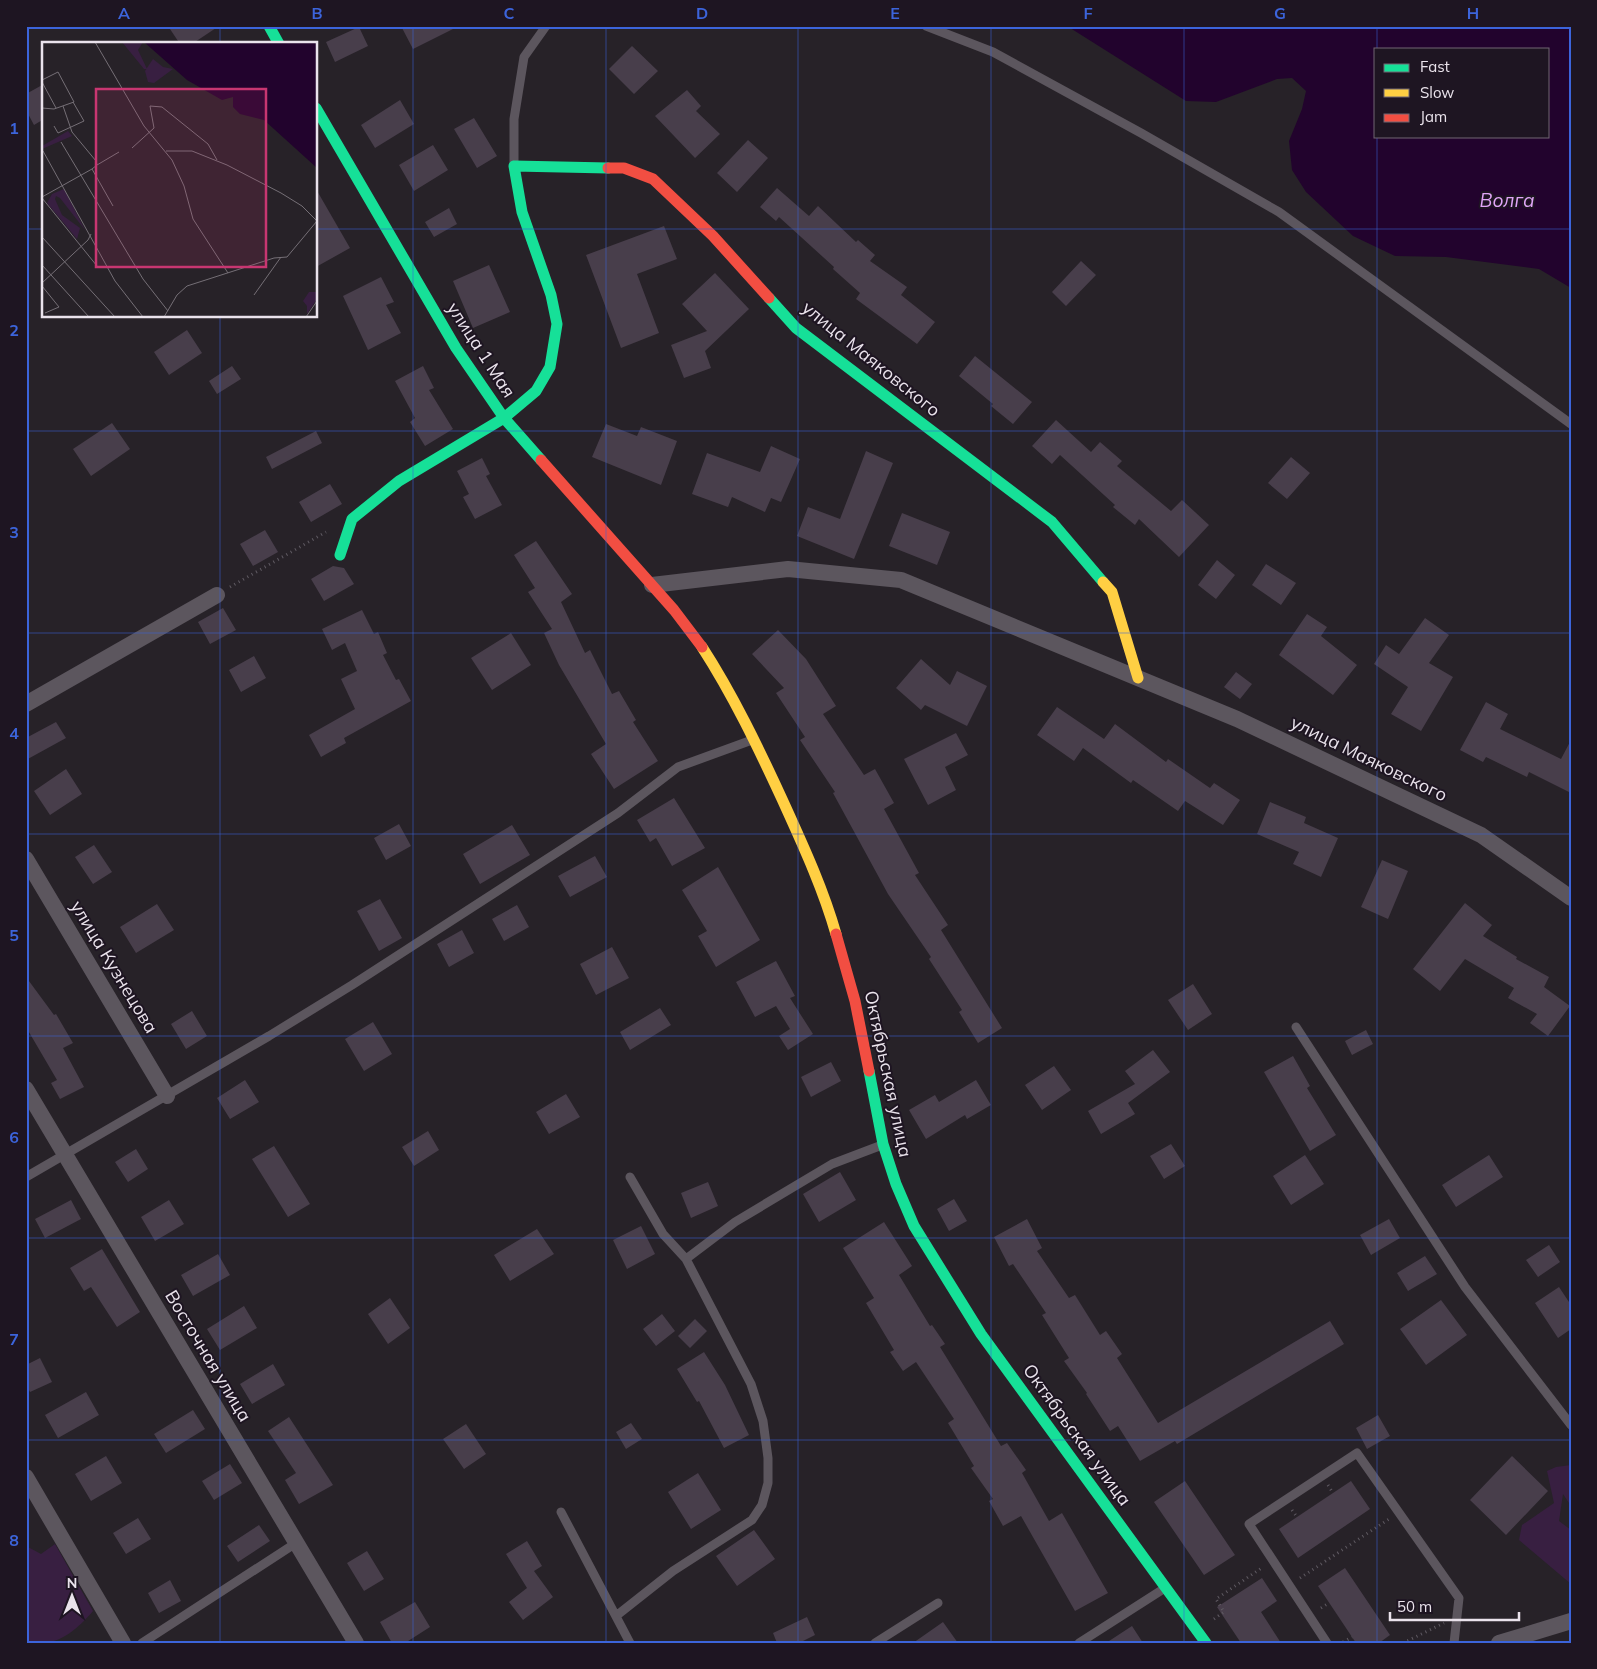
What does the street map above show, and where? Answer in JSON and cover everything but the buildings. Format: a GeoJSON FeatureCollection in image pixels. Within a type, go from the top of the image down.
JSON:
{"type":"FeatureCollection","features":[{"type":"Feature","properties":{"kind":"street"},"geometry":{"type":"LineString","coordinates":[[269,26],[278,42]]}},
{"type":"Feature","properties":{"kind":"street","name":"улица 1 Мая"},"geometry":{"type":"LineString","coordinates":[[318,111],[456,348],[504,418],[652,586]]}},
{"type":"Feature","properties":{"kind":"street"},"geometry":{"type":"LineString","coordinates":[[340,555],[352,519],[398,481],[504,418],[536,391],[550,367],[555,347],[556,324],[551,295],[522,212],[514,166]]}},
{"type":"Feature","properties":{"kind":"street","name":"улица Маяковского"},"geometry":{"type":"LineString","coordinates":[[514,166],[624,168],[653,180],[713,236],[796,328],[1052,522],[1112,592],[1138,678]]}},
{"type":"Feature","properties":{"kind":"street","name":"улица Маяковского"},"geometry":{"type":"LineString","coordinates":[[652,586],[788,569],[900,580],[1237,718],[1481,835],[1571,898]]}},
{"type":"Feature","properties":{"kind":"street","name":"Октябрьская улица"},"geometry":{"type":"LineString","coordinates":[[652,586],[697,640],[718,672],[754,739],[802,843],[838,938],[856,1001],[883,1144],[896,1184],[914,1226],[981,1334],[1206,1643]]}},
{"type":"Feature","properties":{"kind":"street"},"geometry":{"type":"LineString","coordinates":[[26,704],[217,595]]}},
{"type":"Feature","properties":{"kind":"street","name":"улица Кузнецова"},"geometry":{"type":"LineString","coordinates":[[26,859],[167,1096]]}},
{"type":"Feature","properties":{"kind":"street","name":"Восточная улица"},"geometry":{"type":"LineString","coordinates":[[26,1089],[356,1643]]}},
{"type":"Feature","properties":{"kind":"street"},"geometry":{"type":"LineString","coordinates":[[26,1477],[123,1643]]}},
{"type":"Feature","properties":{"kind":"street"},"geometry":{"type":"LineString","coordinates":[[1499,1643],[1571,1621]]}},
{"type":"Feature","properties":{"kind":"lane"},"geometry":{"type":"LineString","coordinates":[[514,166],[514,119],[524,57],[546,26]]}},
{"type":"Feature","properties":{"kind":"lane"},"geometry":{"type":"LineString","coordinates":[[926,26],[992,52],[1141,133],[1279,212],[1571,424]]}},
{"type":"Feature","properties":{"kind":"lane"},"geometry":{"type":"LineString","coordinates":[[26,1177],[66,1156],[269,1036],[509,885],[618,813],[678,766],[754,739]]}},
{"type":"Feature","properties":{"kind":"lane"},"geometry":{"type":"LineString","coordinates":[[1296,1027],[1465,1287],[1571,1425]]}},
{"type":"Feature","properties":{"kind":"lane"},"geometry":{"type":"LineString","coordinates":[[686,1259],[735,1222],[832,1164],[883,1144]]}},
{"type":"Feature","properties":{"kind":"lane"},"geometry":{"type":"LineString","coordinates":[[616,1616],[673,1571],[752,1520],[762,1505],[768,1483],[768,1458],[763,1420],[751,1384],[686,1259],[664,1234],[630,1177]]}},
{"type":"Feature","properties":{"kind":"lane"},"geometry":{"type":"LineString","coordinates":[[1327,1643],[1249,1524],[1357,1453],[1459,1598],[1454,1643]]}},
{"type":"Feature","properties":{"kind":"lane"},"geometry":{"type":"LineString","coordinates":[[560,1512],[630,1643]]}},
{"type":"Feature","properties":{"kind":"lane"},"geometry":{"type":"LineString","coordinates":[[142,1643],[296,1543]]}},
{"type":"Feature","properties":{"kind":"lane"},"geometry":{"type":"LineString","coordinates":[[1079,1643],[1167,1587]]}},
{"type":"Feature","properties":{"kind":"lane"},"geometry":{"type":"LineString","coordinates":[[875,1643],[938,1603]]}},
{"type":"Feature","properties":{"kind":"path"},"geometry":{"type":"LineString","coordinates":[[217,595],[352,519]]}},
{"type":"Feature","properties":{"kind":"path"},"geometry":{"type":"LineString","coordinates":[[1328,1485],[1333,1493]]}},
{"type":"Feature","properties":{"kind":"path"},"geometry":{"type":"LineString","coordinates":[[1292,1510],[1297,1517]]}},
{"type":"Feature","properties":{"kind":"path"},"geometry":{"type":"LineString","coordinates":[[1300,1578],[1390,1519]]}},
{"type":"Feature","properties":{"kind":"path"},"geometry":{"type":"LineString","coordinates":[[1198,1631],[1224,1612],[1216,1599],[1272,1560]]}},
{"type":"Feature","properties":{"kind":"path"},"geometry":{"type":"LineString","coordinates":[[1321,1608],[1329,1603]]}},
{"type":"Feature","properties":{"kind":"path"},"geometry":{"type":"LineString","coordinates":[[1403,1643],[1456,1618]]}},
{"type":"Feature","properties":{"kind":"path"},"geometry":{"type":"LineString","coordinates":[[1343,1642],[1352,1637]]}},
{"type":"Feature","properties":{"kind":"shaded area"},"geometry":{"type":"Polygon","coordinates":[[[1571,1465],[1571,1506],[1563,1494],[1559,1521],[1571,1530],[1571,1584],[1519,1540],[1522,1525],[1554,1503],[1547,1471],[1556,1467],[1571,1465]]]}},
{"type":"Feature","properties":{"kind":"shaded area"},"geometry":{"type":"Polygon","coordinates":[[[26,1541],[28,1547],[41,1554],[55,1544],[93,1611],[72,1631],[55,1641],[46,1643],[26,1642],[26,1541]]]}},
{"type":"Feature","properties":{"kind":"water","name":"Волга"},"geometry":{"type":"Polygon","coordinates":[[[1067,26],[1571,26],[1571,288],[1539,269],[1446,257],[1395,256],[1353,236],[1306,192],[1292,170],[1289,141],[1302,109],[1306,91],[1292,78],[1277,79],[1216,102],[1186,101],[1067,26]]]}},
{"type":"Feature","properties":{"kind":"traffic: fast"},"geometry":{"type":"LineString","coordinates":[[269,26],[278,42]]}},
{"type":"Feature","properties":{"kind":"traffic: fast"},"geometry":{"type":"LineString","coordinates":[[318,111],[456,348],[504,418],[541,460]]}},
{"type":"Feature","properties":{"kind":"traffic: fast"},"geometry":{"type":"LineString","coordinates":[[340,555],[352,519],[399,481],[504,418],[536,391],[550,367],[557,324],[551,295],[522,212],[514,166],[608,168]]}},
{"type":"Feature","properties":{"kind":"traffic: fast"},"geometry":{"type":"LineString","coordinates":[[769,298],[796,328],[1052,522],[1103,582]]}},
{"type":"Feature","properties":{"kind":"traffic: fast"},"geometry":{"type":"LineString","coordinates":[[869,1071],[883,1144],[896,1184],[914,1226],[981,1334],[1206,1643]]}},
{"type":"Feature","properties":{"kind":"traffic: slow"},"geometry":{"type":"LineString","coordinates":[[1103,582],[1112,592],[1138,678]]}},
{"type":"Feature","properties":{"kind":"traffic: slow"},"geometry":{"type":"LineString","coordinates":[[702,647],[735,702],[773,780],[812,866],[836,934]]}},
{"type":"Feature","properties":{"kind":"traffic: jam"},"geometry":{"type":"LineString","coordinates":[[608,168],[624,168],[653,179],[713,236],[769,298]]}},
{"type":"Feature","properties":{"kind":"traffic: jam"},"geometry":{"type":"LineString","coordinates":[[541,460],[674,610],[702,647]]}},
{"type":"Feature","properties":{"kind":"traffic: jam"},"geometry":{"type":"LineString","coordinates":[[836,934],[855,1001],[869,1071]]}}]}
